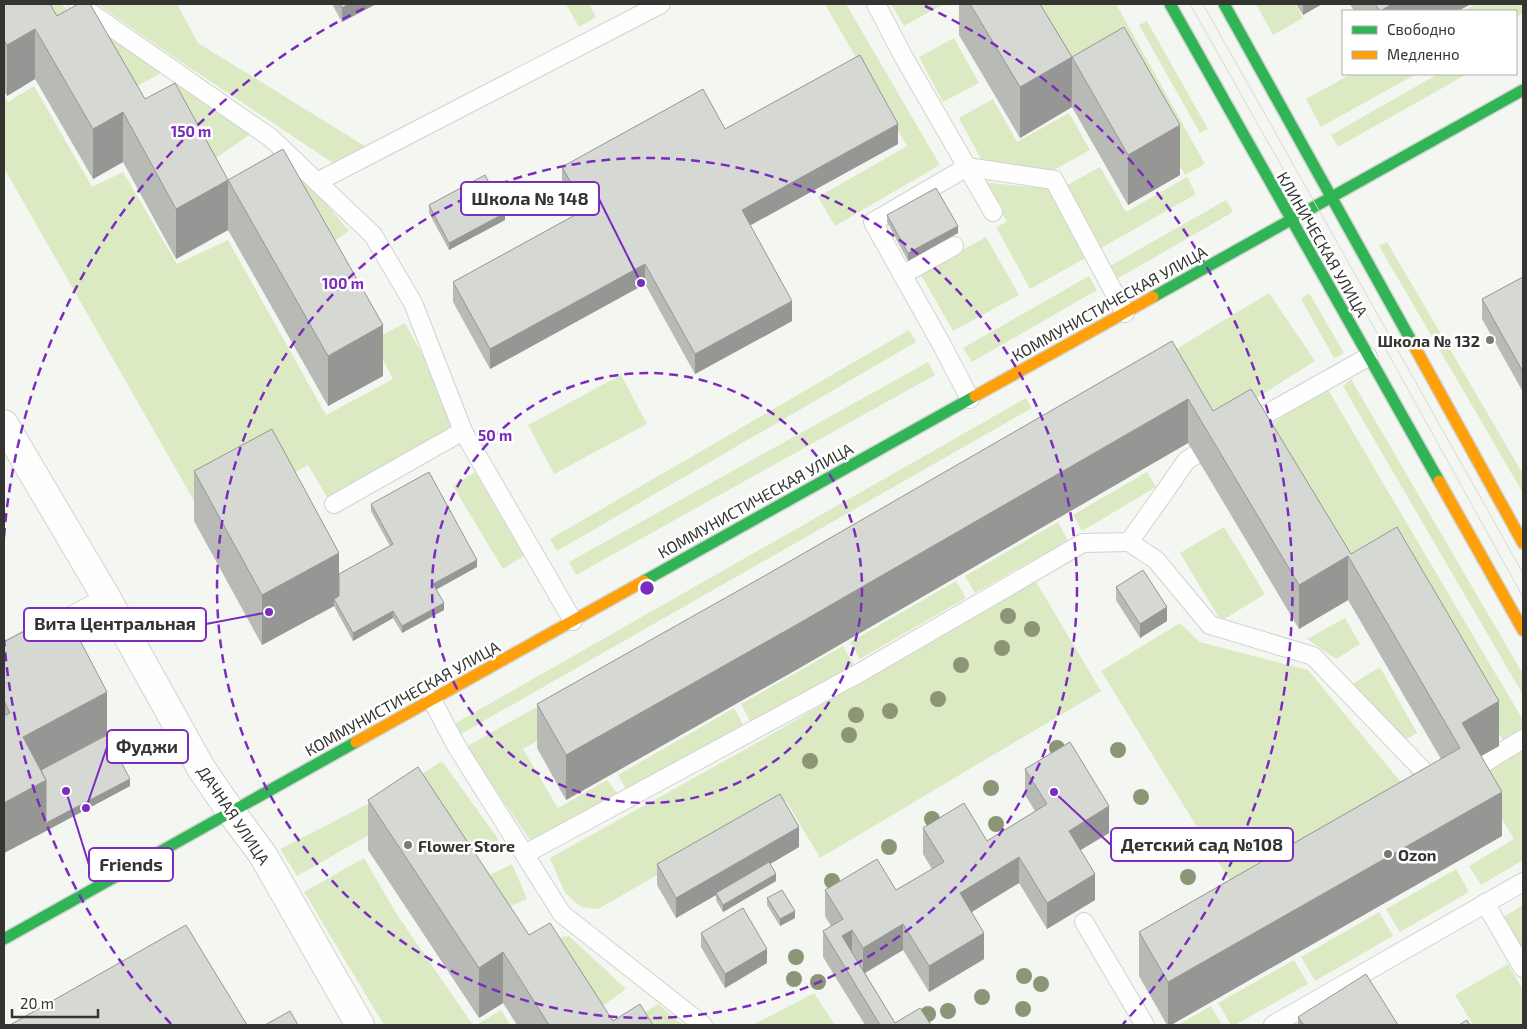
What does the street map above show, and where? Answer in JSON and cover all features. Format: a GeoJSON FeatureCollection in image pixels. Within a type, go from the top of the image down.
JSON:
{"type":"FeatureCollection","features":[{"type":"Feature","properties":{"kind":"main road","name":"КЛИНИЧЕСКАЯ УЛИЦА"},"geometry":{"type":"LineString","coordinates":[[1170,4],[1523,630]]}},
{"type":"Feature","properties":{"kind":"main road","name":"КЛИНИЧЕСКАЯ УЛИЦА"},"geometry":{"type":"LineString","coordinates":[[1224,4],[1521,533]]}},
{"type":"Feature","properties":{"kind":"main road","name":"КОММУНИСТИЧЕСКАЯ УЛИЦА"},"geometry":{"type":"LineString","coordinates":[[4,939],[1523,90]]}},
{"type":"Feature","properties":{"kind":"street","name":"ДАЧНАЯ УЛИЦА"},"geometry":{"type":"LineString","coordinates":[[4,424],[106,597],[201,768],[263,855],[360,1025]]}},
{"type":"Feature","properties":{"kind":"lane"},"geometry":{"type":"LineString","coordinates":[[78,4],[271,138],[373,235],[413,303],[463,431],[573,621]]}},
{"type":"Feature","properties":{"kind":"lane"},"geometry":{"type":"LineString","coordinates":[[317,182],[661,4]]}},
{"type":"Feature","properties":{"kind":"lane"},"geometry":{"type":"LineString","coordinates":[[876,4],[903,56],[993,212]]}},
{"type":"Feature","properties":{"kind":"lane"},"geometry":{"type":"LineString","coordinates":[[970,399],[873,222],[967,167],[1054,180],[1124,313]]}},
{"type":"Feature","properties":{"kind":"lane"},"geometry":{"type":"LineString","coordinates":[[902,275],[954,246]]}},
{"type":"Feature","properties":{"kind":"lane"},"geometry":{"type":"LineString","coordinates":[[1232,434],[1368,357]]}},
{"type":"Feature","properties":{"kind":"lane"},"geometry":{"type":"LineString","coordinates":[[334,504],[463,431]]}},
{"type":"Feature","properties":{"kind":"lane"},"geometry":{"type":"LineString","coordinates":[[1128,542],[1186,460],[1195,455]]}},
{"type":"Feature","properties":{"kind":"lane"},"geometry":{"type":"LineString","coordinates":[[525,854],[827,690],[1083,543],[1128,542],[1156,560],[1210,625],[1313,656],[1441,788],[1523,740]]}},
{"type":"Feature","properties":{"kind":"lane"},"geometry":{"type":"LineString","coordinates":[[4,652],[106,597]]}},
{"type":"Feature","properties":{"kind":"lane"},"geometry":{"type":"LineString","coordinates":[[432,700],[457,747],[562,914],[703,1025]]}},
{"type":"Feature","properties":{"kind":"lane"},"geometry":{"type":"LineString","coordinates":[[1273,1025],[1523,882]]}},
{"type":"Feature","properties":{"kind":"lane"},"geometry":{"type":"LineString","coordinates":[[1486,903],[1523,968]]}},
{"type":"Feature","properties":{"kind":"lane"},"geometry":{"type":"LineString","coordinates":[[1084,922],[1145,1025]]}},
{"type":"Feature","properties":{"kind":"green space"},"geometry":{"type":"Polygon","coordinates":[[[46,4],[60,4],[163,72],[120,95],[60,57],[46,4]]]}},
{"type":"Feature","properties":{"kind":"green space"},"geometry":{"type":"Polygon","coordinates":[[[97,4],[177,4],[198,43],[368,148],[336,165],[97,4]]]}},
{"type":"Feature","properties":{"kind":"green space"},"geometry":{"type":"Polygon","coordinates":[[[566,4],[589,4],[596,17],[579,27],[566,4]]]}},
{"type":"Feature","properties":{"kind":"green space"},"geometry":{"type":"Polygon","coordinates":[[[825,4],[846,4],[940,165],[835,226],[818,197],[907,146],[825,4]]]}},
{"type":"Feature","properties":{"kind":"green space"},"geometry":{"type":"Polygon","coordinates":[[[891,4],[944,4],[904,26],[891,4]]]}},
{"type":"Feature","properties":{"kind":"green space"},"geometry":{"type":"Polygon","coordinates":[[[1021,4],[1116,4],[1205,164],[1185,175],[1123,64],[1071,92],[1021,4]]]}},
{"type":"Feature","properties":{"kind":"green space"},"geometry":{"type":"Polygon","coordinates":[[[1256,4],[1295,4],[1303,18],[1273,35],[1256,4]]]}},
{"type":"Feature","properties":{"kind":"green space"},"geometry":{"type":"Polygon","coordinates":[[[1475,4],[1523,4],[1523,13],[1517,16],[1517,10],[1464,10],[1475,4]]]}},
{"type":"Feature","properties":{"kind":"green space"},"geometry":{"type":"Polygon","coordinates":[[[1147,21],[1208,129],[1200,133],[1139,25],[1147,21]]]}},
{"type":"Feature","properties":{"kind":"green space"},"geometry":{"type":"Polygon","coordinates":[[[954,38],[979,83],[943,102],[919,57],[954,38]]]}},
{"type":"Feature","properties":{"kind":"green space"},"geometry":{"type":"Polygon","coordinates":[[[1349,75],[1414,75],[1321,127],[1306,99],[1349,75]]]}},
{"type":"Feature","properties":{"kind":"green space"},"geometry":{"type":"Polygon","coordinates":[[[1436,75],[1465,75],[1338,147],[1331,135],[1436,75]]]}},
{"type":"Feature","properties":{"kind":"green space"},"geometry":{"type":"Polygon","coordinates":[[[178,83],[252,133],[203,167],[130,109],[178,83]]]}},
{"type":"Feature","properties":{"kind":"green space"},"geometry":{"type":"Polygon","coordinates":[[[34,86],[92,187],[123,172],[177,264],[228,240],[326,415],[393,379],[373,340],[405,323],[467,437],[337,514],[308,465],[206,522],[4,168],[4,96],[8,102],[34,86]]]}},
{"type":"Feature","properties":{"kind":"green space"},"geometry":{"type":"Polygon","coordinates":[[[993,99],[1017,142],[1069,113],[1090,150],[1052,171],[982,161],[959,118],[993,99]]]}},
{"type":"Feature","properties":{"kind":"green space"},"geometry":{"type":"Polygon","coordinates":[[[293,164],[349,231],[321,250],[232,221],[220,202],[293,164]]]}},
{"type":"Feature","properties":{"kind":"green space"},"geometry":{"type":"Polygon","coordinates":[[[1100,167],[1126,212],[1187,177],[1196,194],[1098,250],[1062,188],[1100,167]]]}},
{"type":"Feature","properties":{"kind":"green space"},"geometry":{"type":"Polygon","coordinates":[[[983,182],[1050,189],[1087,257],[1030,289],[996,227],[1007,222],[983,182]]]}},
{"type":"Feature","properties":{"kind":"green space"},"geometry":{"type":"Polygon","coordinates":[[[1226,200],[1233,212],[1117,279],[1110,266],[1226,200]]]}},
{"type":"Feature","properties":{"kind":"green space"},"geometry":{"type":"Polygon","coordinates":[[[986,237],[1019,295],[953,331],[920,273],[986,237]]]}},
{"type":"Feature","properties":{"kind":"green space"},"geometry":{"type":"Polygon","coordinates":[[[1387,242],[1523,474],[1523,493],[1379,246],[1387,242]]]}},
{"type":"Feature","properties":{"kind":"green space"},"geometry":{"type":"Polygon","coordinates":[[[1089,276],[1097,290],[972,362],[963,348],[1089,276]]]}},
{"type":"Feature","properties":{"kind":"green space"},"geometry":{"type":"Polygon","coordinates":[[[1269,293],[1315,361],[1208,429],[1163,357],[1269,293]]]}},
{"type":"Feature","properties":{"kind":"green space"},"geometry":{"type":"Polygon","coordinates":[[[1309,293],[1344,353],[1334,358],[1301,299],[1309,293]]]}},
{"type":"Feature","properties":{"kind":"green space"},"geometry":{"type":"Polygon","coordinates":[[[909,330],[916,342],[557,551],[550,539],[909,330]]]}},
{"type":"Feature","properties":{"kind":"green space"},"geometry":{"type":"Polygon","coordinates":[[[1154,357],[1171,382],[523,749],[558,808],[607,780],[619,796],[530,840],[466,747],[1154,357]]]}},
{"type":"Feature","properties":{"kind":"green space"},"geometry":{"type":"Polygon","coordinates":[[[928,362],[935,375],[576,575],[569,562],[928,362]]]}},
{"type":"Feature","properties":{"kind":"green space"},"geometry":{"type":"Polygon","coordinates":[[[621,375],[647,424],[554,474],[528,425],[621,375]]]}},
{"type":"Feature","properties":{"kind":"green space"},"geometry":{"type":"Polygon","coordinates":[[[1351,379],[1523,674],[1523,695],[1343,386],[1351,379]]]}},
{"type":"Feature","properties":{"kind":"green space"},"geometry":{"type":"Polygon","coordinates":[[[1327,388],[1523,720],[1523,734],[1505,744],[1401,564],[1353,592],[1259,432],[1327,388]]]}},
{"type":"Feature","properties":{"kind":"green space"},"geometry":{"type":"Polygon","coordinates":[[[1026,398],[1032,408],[461,734],[454,724],[1026,398]]]}},
{"type":"Feature","properties":{"kind":"green space"},"geometry":{"type":"Polygon","coordinates":[[[475,472],[524,556],[503,569],[453,486],[475,472]]]}},
{"type":"Feature","properties":{"kind":"green space"},"geometry":{"type":"Polygon","coordinates":[[[1147,472],[1156,487],[1082,531],[1073,515],[1147,472]]]}},
{"type":"Feature","properties":{"kind":"green space"},"geometry":{"type":"Polygon","coordinates":[[[1058,522],[1068,540],[975,593],[965,576],[1058,522]]]}},
{"type":"Feature","properties":{"kind":"green space"},"geometry":{"type":"Polygon","coordinates":[[[1224,527],[1265,594],[1221,621],[1180,553],[1224,527]]]}},
{"type":"Feature","properties":{"kind":"green space"},"geometry":{"type":"Polygon","coordinates":[[[1035,580],[1101,691],[820,858],[786,801],[598,909],[581,907],[565,893],[550,858],[753,745],[1035,580]]]}},
{"type":"Feature","properties":{"kind":"green space"},"geometry":{"type":"Polygon","coordinates":[[[956,581],[966,598],[860,659],[850,642],[956,581]]]}},
{"type":"Feature","properties":{"kind":"green space"},"geometry":{"type":"Polygon","coordinates":[[[1345,618],[1360,644],[1336,659],[1307,639],[1345,618]]]}},
{"type":"Feature","properties":{"kind":"green space"},"geometry":{"type":"Polygon","coordinates":[[[1180,623],[1200,642],[1308,670],[1415,799],[1238,894],[1101,671],[1180,623]]]}},
{"type":"Feature","properties":{"kind":"green space"},"geometry":{"type":"Polygon","coordinates":[[[843,646],[854,665],[751,723],[741,704],[843,646]]]}},
{"type":"Feature","properties":{"kind":"green space"},"geometry":{"type":"Polygon","coordinates":[[[1380,667],[1417,733],[1403,741],[1352,684],[1380,667]]]}},
{"type":"Feature","properties":{"kind":"green space"},"geometry":{"type":"Polygon","coordinates":[[[734,708],[744,726],[628,793],[618,775],[734,708]]]}},
{"type":"Feature","properties":{"kind":"green space"},"geometry":{"type":"Polygon","coordinates":[[[1523,751],[1523,860],[1481,885],[1469,866],[1514,839],[1477,778],[1523,751]]]}},
{"type":"Feature","properties":{"kind":"green space"},"geometry":{"type":"Polygon","coordinates":[[[442,761],[499,840],[460,863],[418,807],[297,876],[280,849],[403,786],[442,761]]]}},
{"type":"Feature","properties":{"kind":"green space"},"geometry":{"type":"Polygon","coordinates":[[[364,858],[396,913],[473,1025],[384,1025],[304,892],[364,858]]]}},
{"type":"Feature","properties":{"kind":"green space"},"geometry":{"type":"Polygon","coordinates":[[[512,864],[527,899],[491,915],[471,884],[512,864]]]}},
{"type":"Feature","properties":{"kind":"green space"},"geometry":{"type":"Polygon","coordinates":[[[1456,869],[1469,892],[1400,932],[1386,909],[1456,869]]]}},
{"type":"Feature","properties":{"kind":"green space"},"geometry":{"type":"Polygon","coordinates":[[[1523,905],[1523,954],[1502,918],[1523,905]]]}},
{"type":"Feature","properties":{"kind":"green space"},"geometry":{"type":"Polygon","coordinates":[[[1379,912],[1393,936],[1315,981],[1301,957],[1379,912]]]}},
{"type":"Feature","properties":{"kind":"green space"},"geometry":{"type":"Polygon","coordinates":[[[569,936],[626,989],[587,1017],[543,939],[569,936]]]}},
{"type":"Feature","properties":{"kind":"green space"},"geometry":{"type":"Polygon","coordinates":[[[1294,960],[1308,984],[1235,1025],[1231,1025],[1218,1003],[1294,960]]]}},
{"type":"Feature","properties":{"kind":"green space"},"geometry":{"type":"Polygon","coordinates":[[[1508,964],[1523,990],[1523,1025],[1473,1025],[1455,995],[1508,964]]]}},
{"type":"Feature","properties":{"kind":"green space"},"geometry":{"type":"Polygon","coordinates":[[[814,993],[835,1025],[753,1025],[814,993]]]}},
{"type":"Feature","properties":{"kind":"green space"},"geometry":{"type":"Polygon","coordinates":[[[658,1004],[683,1025],[635,1025],[632,1021],[658,1004]]]}},
{"type":"Feature","properties":{"kind":"green space"},"geometry":{"type":"Polygon","coordinates":[[[1211,1006],[1222,1025],[1178,1025],[1211,1006]]]}},
{"type":"Feature","properties":{"kind":"green space"},"geometry":{"type":"Polygon","coordinates":[[[501,1010],[510,1025],[476,1025],[501,1010]]]}},
{"type":"Feature","properties":{"kind":"building"},"geometry":{"type":"Polygon","coordinates":[[[4,4],[50,4],[57,16],[78,4],[90,4],[145,99],[175,83],[228,180],[176,209],[123,112],[93,129],[35,29],[7,45],[4,41],[4,4]]]}},
{"type":"Feature","properties":{"kind":"building"},"geometry":{"type":"Polygon","coordinates":[[[340,4],[349,4],[342,8],[340,4]]]}},
{"type":"Feature","properties":{"kind":"building"},"geometry":{"type":"Polygon","coordinates":[[[970,4],[1040,4],[1072,57],[1020,87],[970,4]]]}},
{"type":"Feature","properties":{"kind":"building"},"geometry":{"type":"Polygon","coordinates":[[[1375,4],[1392,4],[1382,10],[1379,10],[1375,4]]]}},
{"type":"Feature","properties":{"kind":"building"},"geometry":{"type":"Polygon","coordinates":[[[1124,27],[1180,125],[1128,155],[1072,57],[1124,27]]]}},
{"type":"Feature","properties":{"kind":"building"},"geometry":{"type":"Polygon","coordinates":[[[860,55],[898,124],[742,210],[792,301],[695,354],[645,264],[490,349],[453,282],[586,209],[562,167],[703,89],[725,129],[860,55]]]}},
{"type":"Feature","properties":{"kind":"building"},"geometry":{"type":"Polygon","coordinates":[[[283,149],[383,325],[328,356],[228,180],[283,149]]]}},
{"type":"Feature","properties":{"kind":"building"},"geometry":{"type":"Polygon","coordinates":[[[485,175],[505,213],[449,243],[429,205],[485,175]]]}},
{"type":"Feature","properties":{"kind":"building"},"geometry":{"type":"Polygon","coordinates":[[[936,188],[958,226],[908,253],[887,215],[936,188]]]}},
{"type":"Feature","properties":{"kind":"building"},"geometry":{"type":"Polygon","coordinates":[[[1523,277],[1523,372],[1482,299],[1523,277]]]}},
{"type":"Feature","properties":{"kind":"building"},"geometry":{"type":"Polygon","coordinates":[[[1172,341],[1213,411],[1251,389],[1351,554],[1397,527],[1499,701],[1462,723],[1502,792],[1168,982],[1139,932],[1460,748],[1348,556],[1299,585],[1188,399],[566,755],[537,704],[766,575],[1172,341]]]}},
{"type":"Feature","properties":{"kind":"building"},"geometry":{"type":"Polygon","coordinates":[[[272,429],[339,553],[262,595],[194,471],[272,429]]]}},
{"type":"Feature","properties":{"kind":"building"},"geometry":{"type":"Polygon","coordinates":[[[429,472],[477,560],[433,584],[444,603],[402,626],[393,611],[353,633],[334,599],[339,596],[339,574],[393,544],[371,504],[429,472]]]}},
{"type":"Feature","properties":{"kind":"building"},"geometry":{"type":"Polygon","coordinates":[[[1143,570],[1167,607],[1140,624],[1116,587],[1143,570]]]}},
{"type":"Feature","properties":{"kind":"building"},"geometry":{"type":"Polygon","coordinates":[[[64,610],[107,692],[23,737],[46,780],[4,803],[4,716],[10,713],[4,701],[4,642],[64,610]]]}},
{"type":"Feature","properties":{"kind":"building"},"geometry":{"type":"Polygon","coordinates":[[[107,735],[130,779],[46,823],[46,780],[41,770],[107,735]]]}},
{"type":"Feature","properties":{"kind":"building"},"geometry":{"type":"Polygon","coordinates":[[[1070,742],[1109,806],[1069,831],[1095,874],[1047,903],[1019,857],[960,893],[984,933],[929,966],[903,924],[863,948],[852,930],[842,936],[895,1023],[920,1008],[931,1025],[880,1025],[823,931],[843,919],[825,890],[877,859],[896,890],[944,862],[923,828],[964,803],[987,841],[1047,804],[1025,769],[1070,742]]]}},
{"type":"Feature","properties":{"kind":"building"},"geometry":{"type":"Polygon","coordinates":[[[418,767],[529,935],[550,923],[613,1021],[640,1004],[653,1025],[549,1025],[503,952],[479,968],[368,800],[418,767]]]}},
{"type":"Feature","properties":{"kind":"building"},"geometry":{"type":"Polygon","coordinates":[[[780,794],[799,827],[676,898],[657,864],[780,794]]]}},
{"type":"Feature","properties":{"kind":"building"},"geometry":{"type":"Polygon","coordinates":[[[769,862],[776,874],[723,905],[716,893],[769,862]]]}},
{"type":"Feature","properties":{"kind":"building"},"geometry":{"type":"Polygon","coordinates":[[[782,890],[795,911],[780,919],[767,898],[782,890]]]}},
{"type":"Feature","properties":{"kind":"building"},"geometry":{"type":"Polygon","coordinates":[[[743,908],[767,949],[725,974],[701,933],[743,908]]]}},
{"type":"Feature","properties":{"kind":"building"},"geometry":{"type":"Polygon","coordinates":[[[186,925],[247,1025],[10,1025],[186,925]]]}},
{"type":"Feature","properties":{"kind":"building"},"geometry":{"type":"Polygon","coordinates":[[[1366,974],[1398,1025],[1304,1025],[1298,1017],[1366,974]]]}},
{"type":"Feature","properties":{"kind":"building"},"geometry":{"type":"Polygon","coordinates":[[[290,1011],[298,1025],[265,1025],[290,1011]]]}},
{"type":"Feature","properties":{"kind":"building"},"geometry":{"type":"Polygon","coordinates":[[[1467,1020],[1470,1025],[1459,1025],[1467,1020]]]}},
{"type":"Feature","properties":{"kind":"tram line"},"geometry":{"type":"LineString","coordinates":[[1190,4],[1334,256],[1523,597]]}},
{"type":"Feature","properties":{"kind":"tram line"},"geometry":{"type":"LineString","coordinates":[[1203,4],[1523,573]]}},
{"type":"Feature","properties":{"kind":"traffic: fast"},"geometry":{"type":"LineString","coordinates":[[1170,4],[1439,481]]}},
{"type":"Feature","properties":{"kind":"traffic: fast"},"geometry":{"type":"LineString","coordinates":[[1224,4],[1413,344]]}},
{"type":"Feature","properties":{"kind":"traffic: fast"},"geometry":{"type":"LineString","coordinates":[[1153,297],[1523,90]]}},
{"type":"Feature","properties":{"kind":"traffic: fast"},"geometry":{"type":"LineString","coordinates":[[644,581],[975,396]]}},
{"type":"Feature","properties":{"kind":"traffic: fast"},"geometry":{"type":"LineString","coordinates":[[4,939],[356,742]]}},
{"type":"Feature","properties":{"kind":"traffic: slow"},"geometry":{"type":"LineString","coordinates":[[975,396],[1153,297]]}},
{"type":"Feature","properties":{"kind":"traffic: slow"},"geometry":{"type":"LineString","coordinates":[[1413,344],[1523,543]]}},
{"type":"Feature","properties":{"kind":"traffic: slow"},"geometry":{"type":"LineString","coordinates":[[1439,481],[1523,630]]}},
{"type":"Feature","properties":{"kind":"traffic: slow"},"geometry":{"type":"LineString","coordinates":[[356,742],[644,581]]}},
{"type":"Feature","properties":{"kind":"place","name":"Школа № 148"},"geometry":{"type":"Point","coordinates":[641,283]}},
{"type":"Feature","properties":{"kind":"place","name":"Школа № 132"},"geometry":{"type":"Point","coordinates":[1490,340]}},
{"type":"Feature","properties":{"kind":"place","name":"Вита Центральная"},"geometry":{"type":"Point","coordinates":[269,612]}},
{"type":"Feature","properties":{"kind":"place","name":"Friends"},"geometry":{"type":"Point","coordinates":[66,791]}},
{"type":"Feature","properties":{"kind":"place","name":"Детский сад №108"},"geometry":{"type":"Point","coordinates":[1054,792]}},
{"type":"Feature","properties":{"kind":"place","name":"Фуджи"},"geometry":{"type":"Point","coordinates":[86,808]}},
{"type":"Feature","properties":{"kind":"place","name":"Flower Store"},"geometry":{"type":"Point","coordinates":[408,845]}},
{"type":"Feature","properties":{"kind":"place","name":"Ozon"},"geometry":{"type":"Point","coordinates":[1388,854]}}]}
